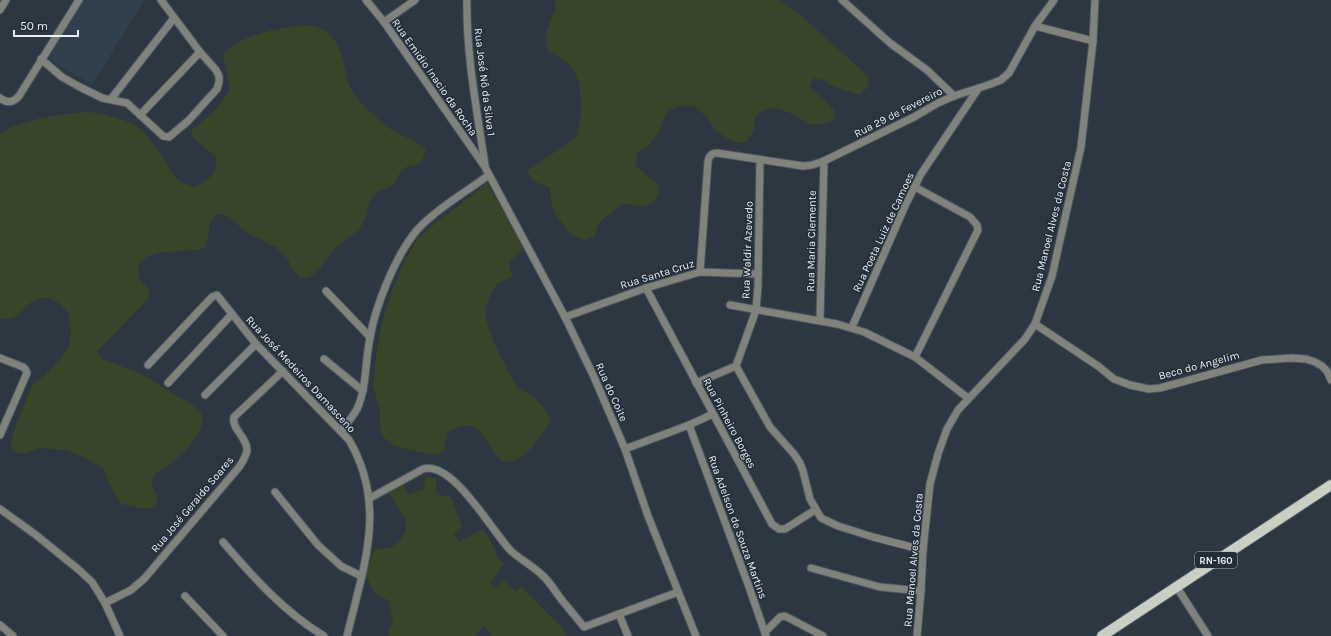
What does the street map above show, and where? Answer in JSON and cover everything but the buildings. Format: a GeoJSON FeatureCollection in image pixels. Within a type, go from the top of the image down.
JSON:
{"type":"FeatureCollection","features":[{"type":"Feature","properties":{"kind":"main road","name":"RN-160"},"geometry":{"type":"LineString","coordinates":[[1102,636],[1331,485]]}},
{"type":"Feature","properties":{"kind":"street"},"geometry":{"type":"LineString","coordinates":[[0,10],[6,0]]}},
{"type":"Feature","properties":{"kind":"street"},"geometry":{"type":"LineString","coordinates":[[0,98],[8,101],[16,99],[24,90],[41,59],[79,0]]}},
{"type":"Feature","properties":{"kind":"street"},"geometry":{"type":"LineString","coordinates":[[41,59],[62,77],[102,98],[127,102],[166,138],[188,121],[217,89],[219,76],[216,70],[200,52],[161,0]]}},
{"type":"Feature","properties":{"kind":"street","name":"Rua Emidio Inacio da Rocha"},"geometry":{"type":"LineString","coordinates":[[366,0],[384,22],[485,167]]}},
{"type":"Feature","properties":{"kind":"street"},"geometry":{"type":"LineString","coordinates":[[384,22],[415,0]]}},
{"type":"Feature","properties":{"kind":"street","name":"Rua José Nô da Silva 1"},"geometry":{"type":"LineString","coordinates":[[467,0],[467,28],[470,59],[485,167]]}},
{"type":"Feature","properties":{"kind":"street"},"geometry":{"type":"LineString","coordinates":[[842,0],[890,43],[927,70],[954,96]]}},
{"type":"Feature","properties":{"kind":"street","name":"Rua 29 de Fevereiro"},"geometry":{"type":"LineString","coordinates":[[700,272],[708,161],[710,155],[717,153],[803,166],[824,161],[914,117],[938,103],[1002,80],[1009,73],[1035,26],[1054,0]]}},
{"type":"Feature","properties":{"kind":"street","name":"Rua Manoel Alves da Costa"},"geometry":{"type":"LineString","coordinates":[[917,636],[922,591],[923,550],[930,484],[938,454],[947,429],[958,410],[968,398],[991,376],[1025,339],[1035,324],[1052,276],[1081,146],[1093,41],[1095,0]]}},
{"type":"Feature","properties":{"kind":"street"},"geometry":{"type":"LineString","coordinates":[[111,99],[174,18]]}},
{"type":"Feature","properties":{"kind":"street"},"geometry":{"type":"LineString","coordinates":[[1035,26],[1093,41]]}},
{"type":"Feature","properties":{"kind":"street"},"geometry":{"type":"LineString","coordinates":[[140,115],[200,52]]}},
{"type":"Feature","properties":{"kind":"street","name":"Rua Poeta Luiz de Camoes"},"geometry":{"type":"LineString","coordinates":[[852,327],[914,187],[921,174],[978,89]]}},
{"type":"Feature","properties":{"kind":"street","name":"Rua Waldir Azevedo"},"geometry":{"type":"LineString","coordinates":[[736,366],[756,310],[760,160]]}},
{"type":"Feature","properties":{"kind":"street","name":"Rua Maria Clemente"},"geometry":{"type":"LineString","coordinates":[[820,320],[824,161]]}},
{"type":"Feature","properties":{"kind":"street","name":"Rua do Coite"},"geometry":{"type":"LineString","coordinates":[[485,167],[565,316],[594,377],[624,449],[648,516],[696,636]]}},
{"type":"Feature","properties":{"kind":"street"},"geometry":{"type":"LineString","coordinates":[[341,431],[356,410],[363,391],[370,337],[385,288],[407,243],[431,217],[489,175]]}},
{"type":"Feature","properties":{"kind":"street"},"geometry":{"type":"LineString","coordinates":[[914,187],[962,212],[974,221],[978,228],[978,232],[915,357]]}},
{"type":"Feature","properties":{"kind":"street","name":"Rua Santa Cruz"},"geometry":{"type":"LineString","coordinates":[[565,316],[646,288],[700,272],[758,274]]}},
{"type":"Feature","properties":{"kind":"street","name":"Rua Pinheiro Borges"},"geometry":{"type":"LineString","coordinates":[[646,288],[772,524],[779,529],[785,529],[815,510]]}},
{"type":"Feature","properties":{"kind":"street"},"geometry":{"type":"LineString","coordinates":[[326,291],[370,337]]}},
{"type":"Feature","properties":{"kind":"street","name":"Rua José Medeiros Damasceno"},"geometry":{"type":"LineString","coordinates":[[148,365],[212,296],[217,295],[256,344],[349,440],[357,455],[366,479],[370,498],[370,531],[347,636]]}},
{"type":"Feature","properties":{"kind":"street"},"geometry":{"type":"LineString","coordinates":[[730,305],[820,320],[852,327],[893,345],[915,357],[968,398]]}},
{"type":"Feature","properties":{"kind":"street"},"geometry":{"type":"LineString","coordinates":[[168,383],[232,314]]}},
{"type":"Feature","properties":{"kind":"street","name":"Beco do Angelim"},"geometry":{"type":"LineString","coordinates":[[1035,324],[1098,366],[1114,379],[1130,385],[1160,388],[1262,360],[1291,358],[1306,359],[1315,362],[1327,371],[1331,380]]}},
{"type":"Feature","properties":{"kind":"street"},"geometry":{"type":"LineString","coordinates":[[205,395],[256,344]]}},
{"type":"Feature","properties":{"kind":"street"},"geometry":{"type":"LineString","coordinates":[[0,358],[23,367],[27,373],[0,434]]}},
{"type":"Feature","properties":{"kind":"street"},"geometry":{"type":"LineString","coordinates":[[324,358],[363,391]]}},
{"type":"Feature","properties":{"kind":"street"},"geometry":{"type":"LineString","coordinates":[[696,383],[736,366],[770,427],[800,463],[810,499],[820,518],[838,526],[873,537],[923,550]]}},
{"type":"Feature","properties":{"kind":"street","name":"Rua José Geraldo Soares"},"geometry":{"type":"LineString","coordinates":[[105,603],[131,590],[144,579],[240,466],[247,453],[247,447],[234,424],[234,417],[282,371]]}},
{"type":"Feature","properties":{"kind":"street"},"geometry":{"type":"LineString","coordinates":[[624,449],[689,425],[713,414]]}},
{"type":"Feature","properties":{"kind":"street","name":"Rua Adelson de Souza Martins"},"geometry":{"type":"LineString","coordinates":[[689,425],[765,634]]}},
{"type":"Feature","properties":{"kind":"street"},"geometry":{"type":"LineString","coordinates":[[370,498],[423,469],[430,468],[439,470],[461,488],[480,510],[511,551],[543,576],[584,627],[678,592]]}},
{"type":"Feature","properties":{"kind":"street"},"geometry":{"type":"LineString","coordinates":[[275,492],[318,545],[341,566],[361,576]]}},
{"type":"Feature","properties":{"kind":"street"},"geometry":{"type":"LineString","coordinates":[[0,509],[36,535],[92,582],[105,603],[120,636]]}},
{"type":"Feature","properties":{"kind":"street"},"geometry":{"type":"LineString","coordinates":[[223,542],[266,590],[288,611],[324,636]]}},
{"type":"Feature","properties":{"kind":"street"},"geometry":{"type":"LineString","coordinates":[[811,568],[880,586],[922,591]]}},
{"type":"Feature","properties":{"kind":"street"},"geometry":{"type":"LineString","coordinates":[[1176,586],[1208,636]]}},
{"type":"Feature","properties":{"kind":"street"},"geometry":{"type":"LineString","coordinates":[[185,596],[223,636]]}},
{"type":"Feature","properties":{"kind":"street"},"geometry":{"type":"LineString","coordinates":[[619,614],[628,636]]}},
{"type":"Feature","properties":{"kind":"street"},"geometry":{"type":"LineString","coordinates":[[765,634],[780,617],[785,616],[823,636]]}},
{"type":"Feature","properties":{"kind":"street"},"geometry":{"type":"LineString","coordinates":[[0,625],[13,636]]}},
{"type":"Feature","properties":{"kind":"shaded area"},"geometry":{"type":"Polygon","coordinates":[[[84,0],[144,0],[92,85],[48,58],[84,0]]]}},
{"type":"Feature","properties":{"kind":"green space"},"geometry":{"type":"Polygon","coordinates":[[[555,0],[779,0],[798,13],[869,77],[867,88],[859,95],[832,86],[824,80],[813,78],[810,88],[825,100],[834,110],[835,120],[814,125],[778,108],[773,108],[762,112],[755,117],[754,129],[747,142],[737,142],[726,138],[715,130],[707,117],[695,107],[680,106],[669,110],[663,120],[659,133],[648,146],[638,153],[635,165],[659,185],[658,196],[651,204],[641,206],[622,204],[603,219],[598,225],[594,237],[585,240],[574,236],[566,228],[556,215],[552,205],[550,188],[533,180],[528,175],[527,171],[577,137],[579,129],[581,99],[578,80],[569,65],[548,51],[545,38],[552,16],[556,11],[555,0]]]}},
{"type":"Feature","properties":{"kind":"green space"},"geometry":{"type":"Polygon","coordinates":[[[299,26],[314,26],[326,31],[331,36],[341,52],[349,84],[354,94],[366,108],[388,127],[426,150],[421,163],[408,166],[401,171],[393,185],[377,192],[369,202],[367,214],[359,230],[337,246],[319,269],[311,276],[305,278],[299,277],[291,267],[288,259],[276,247],[249,234],[226,215],[217,214],[210,222],[206,247],[191,251],[167,252],[151,255],[145,258],[138,265],[139,279],[150,291],[149,298],[97,351],[102,359],[141,374],[192,405],[202,416],[201,428],[194,441],[179,456],[153,477],[152,485],[158,498],[155,507],[145,509],[121,504],[110,485],[104,469],[86,458],[65,450],[39,448],[27,453],[18,453],[12,449],[11,443],[13,433],[32,385],[45,375],[69,347],[71,328],[68,313],[59,303],[48,297],[35,300],[30,303],[20,314],[12,318],[0,318],[0,135],[12,127],[44,117],[90,112],[106,115],[132,123],[144,132],[165,160],[171,172],[180,182],[195,187],[209,178],[215,171],[216,167],[215,155],[207,150],[192,136],[192,129],[213,111],[230,90],[223,54],[239,42],[258,34],[299,26]]]}},
{"type":"Feature","properties":{"kind":"green space"},"geometry":{"type":"Polygon","coordinates":[[[487,183],[521,242],[523,250],[510,261],[510,269],[513,275],[509,279],[498,284],[490,296],[486,308],[488,326],[497,349],[518,389],[534,397],[546,410],[551,421],[524,455],[516,460],[503,462],[480,432],[475,428],[468,426],[459,427],[448,432],[444,450],[437,455],[413,451],[393,445],[383,437],[380,427],[380,410],[373,386],[381,326],[401,268],[414,244],[427,230],[487,183]]]}},
{"type":"Feature","properties":{"kind":"green space"},"geometry":{"type":"Polygon","coordinates":[[[426,476],[436,479],[436,494],[451,497],[462,527],[454,534],[459,542],[483,529],[492,543],[498,559],[504,564],[490,583],[496,589],[504,581],[516,592],[521,586],[563,628],[566,636],[492,636],[484,626],[475,636],[389,636],[388,630],[393,623],[389,601],[375,593],[365,575],[375,549],[390,548],[399,542],[406,530],[406,520],[389,493],[403,483],[408,495],[423,490],[426,476]]]}}]}
